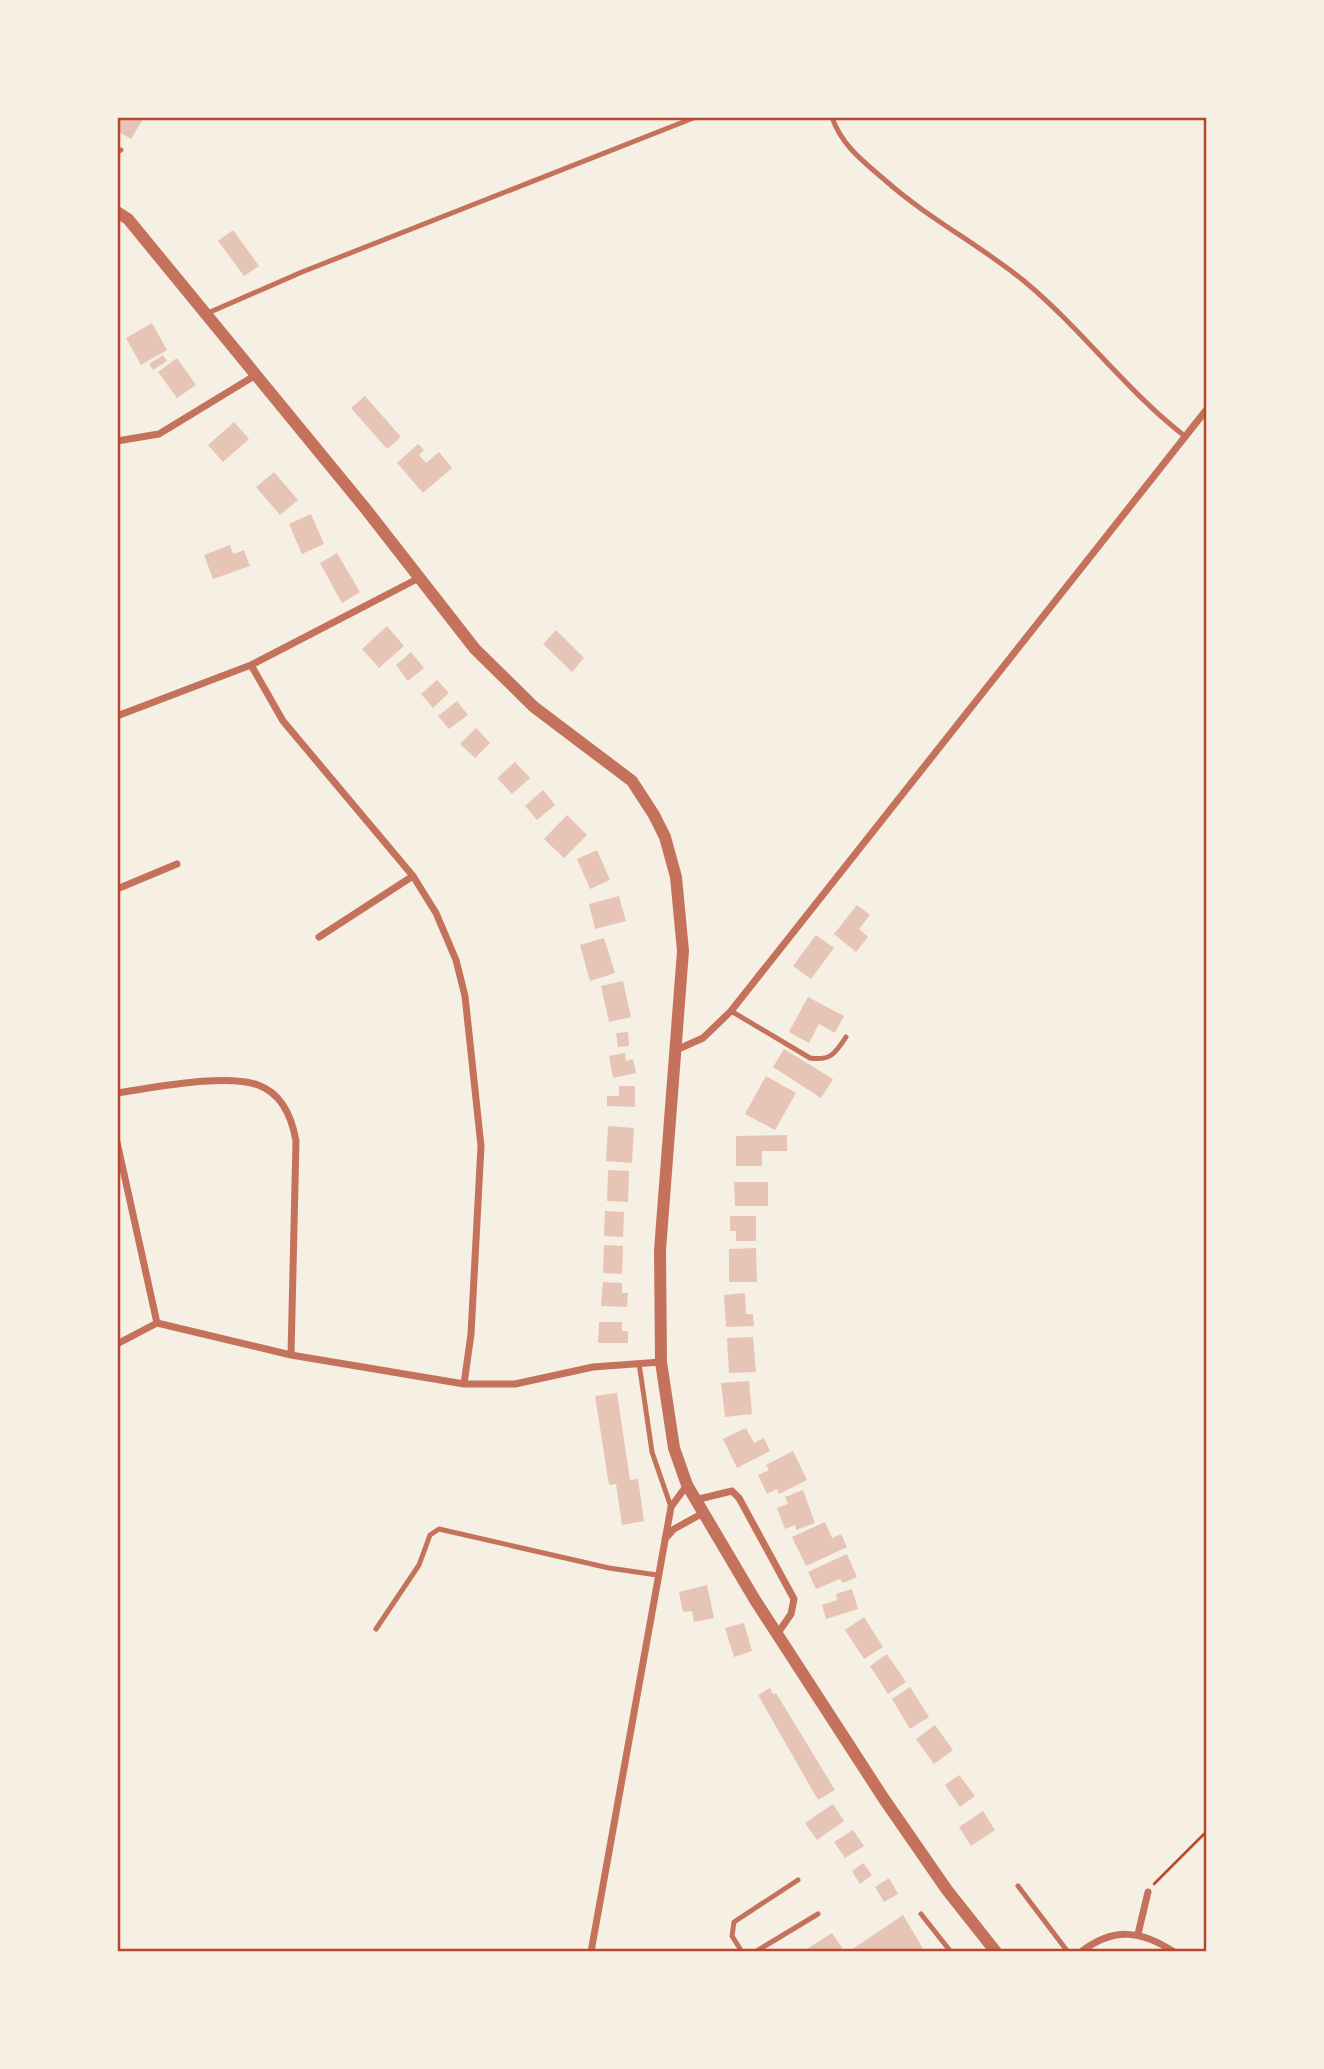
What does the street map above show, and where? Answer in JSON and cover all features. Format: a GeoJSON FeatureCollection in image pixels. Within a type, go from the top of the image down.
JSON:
{"type":"FeatureCollection","features":[{"type":"Feature","properties":{"kind":"street"},"geometry":{"type":"LineString","coordinates":[[117,212],[128,219],[208,313],[475,649],[534,707],[632,781],[654,815],[665,837],[676,877],[684,951],[660,1250],[661,1362],[674,1448],[695,1500],[884,1799],[947,1890],[996,1952]]}},
{"type":"Feature","properties":{"kind":"street"},"geometry":{"type":"LineString","coordinates":[[117,441],[159,434],[256,375]]}},
{"type":"Feature","properties":{"kind":"street"},"geometry":{"type":"LineString","coordinates":[[674,1051],[703,1038],[731,1011],[1207,409]]}},
{"type":"Feature","properties":{"kind":"street"},"geometry":{"type":"LineString","coordinates":[[117,716],[251,665],[419,578]]}},
{"type":"Feature","properties":{"kind":"street"},"geometry":{"type":"LineString","coordinates":[[251,665],[283,721],[413,876],[436,913],[456,960],[466,996],[481,1146],[471,1334],[464,1384]]}},
{"type":"Feature","properties":{"kind":"street"},"geometry":{"type":"LineString","coordinates":[[117,889],[177,864]]}},
{"type":"Feature","properties":{"kind":"street"},"geometry":{"type":"LineString","coordinates":[[319,936],[413,876]]}},
{"type":"Feature","properties":{"kind":"street"},"geometry":{"type":"LineString","coordinates":[[117,1093],[209,1082],[257,1085],[276,1096],[292,1119],[296,1141],[291,1355]]}},
{"type":"Feature","properties":{"kind":"street"},"geometry":{"type":"LineString","coordinates":[[117,1142],[157,1323]]}},
{"type":"Feature","properties":{"kind":"street"},"geometry":{"type":"LineString","coordinates":[[117,1191],[127,1189]]}},
{"type":"Feature","properties":{"kind":"street"},"geometry":{"type":"LineString","coordinates":[[117,1344],[157,1323],[291,1355],[464,1384],[514,1384],[593,1367],[661,1362]]}},
{"type":"Feature","properties":{"kind":"street"},"geometry":{"type":"LineString","coordinates":[[591,1952],[664,1539],[671,1507],[687,1485]]}},
{"type":"Feature","properties":{"kind":"street"},"geometry":{"type":"LineString","coordinates":[[695,1500],[732,1491],[739,1497],[794,1599],[791,1614],[778,1633]]}},
{"type":"Feature","properties":{"kind":"street"},"geometry":{"type":"LineString","coordinates":[[664,1539],[674,1529],[703,1513]]}},
{"type":"Feature","properties":{"kind":"street"},"geometry":{"type":"LineString","coordinates":[[1138,1934],[1148,1892]]}},
{"type":"Feature","properties":{"kind":"street"},"geometry":{"type":"LineString","coordinates":[[1081,1952],[1096,1941],[1115,1933],[1138,1934],[1174,1952]]}},
{"type":"Feature","properties":{"kind":"lane"},"geometry":{"type":"LineString","coordinates":[[208,313],[315,267],[696,117]]}},
{"type":"Feature","properties":{"kind":"lane"},"geometry":{"type":"LineString","coordinates":[[832,117],[837,132],[851,150],[930,216],[1024,281],[1129,389],[1186,437]]}},
{"type":"Feature","properties":{"kind":"lane"},"geometry":{"type":"LineString","coordinates":[[731,1011],[810,1058],[822,1060],[834,1056],[846,1037]]}},
{"type":"Feature","properties":{"kind":"lane"},"geometry":{"type":"LineString","coordinates":[[639,1363],[652,1452],[671,1507]]}},
{"type":"Feature","properties":{"kind":"lane"},"geometry":{"type":"LineString","coordinates":[[376,1629],[419,1565],[430,1535],[439,1529],[609,1568],[657,1575]]}},
{"type":"Feature","properties":{"kind":"lane"},"geometry":{"type":"LineString","coordinates":[[742,1952],[732,1936],[734,1922],[798,1880]]}},
{"type":"Feature","properties":{"kind":"lane"},"geometry":{"type":"LineString","coordinates":[[1018,1885],[1068,1952]]}},
{"type":"Feature","properties":{"kind":"lane"},"geometry":{"type":"LineString","coordinates":[[755,1952],[818,1914]]}},
{"type":"Feature","properties":{"kind":"lane"},"geometry":{"type":"LineString","coordinates":[[921,1914],[951,1952]]}},
{"type":"Feature","properties":{"kind":"path"},"geometry":{"type":"LineString","coordinates":[[1148,1892],[1207,1831]]}},
{"type":"Feature","properties":{"kind":"building"},"geometry":{"type":"Polygon","coordinates":[[[117,117],[143,119],[131,139],[117,131],[117,117]]]}},
{"type":"Feature","properties":{"kind":"building"},"geometry":{"type":"Polygon","coordinates":[[[233,230],[259,266],[244,276],[218,241],[233,230]]]}},
{"type":"Feature","properties":{"kind":"building"},"geometry":{"type":"Polygon","coordinates":[[[152,323],[167,350],[141,365],[126,338],[152,323]]]}},
{"type":"Feature","properties":{"kind":"building"},"geometry":{"type":"Polygon","coordinates":[[[163,355],[167,361],[153,370],[149,364],[163,355]]]}},
{"type":"Feature","properties":{"kind":"building"},"geometry":{"type":"Polygon","coordinates":[[[177,358],[196,385],[177,398],[158,372],[177,358]]]}},
{"type":"Feature","properties":{"kind":"building"},"geometry":{"type":"Polygon","coordinates":[[[365,396],[401,437],[387,449],[351,408],[365,396]]]}},
{"type":"Feature","properties":{"kind":"building"},"geometry":{"type":"Polygon","coordinates":[[[234,422],[249,439],[223,462],[208,445],[234,422]]]}},
{"type":"Feature","properties":{"kind":"building"},"geometry":{"type":"Polygon","coordinates":[[[418,444],[424,450],[419,455],[426,463],[439,452],[452,468],[423,493],[397,463],[418,444]]]}},
{"type":"Feature","properties":{"kind":"building"},"geometry":{"type":"Polygon","coordinates":[[[274,472],[298,500],[280,515],[256,487],[274,472]]]}},
{"type":"Feature","properties":{"kind":"building"},"geometry":{"type":"Polygon","coordinates":[[[311,514],[324,544],[302,554],[289,524],[311,514]]]}},
{"type":"Feature","properties":{"kind":"building"},"geometry":{"type":"Polygon","coordinates":[[[230,545],[233,554],[244,550],[250,566],[213,579],[204,555],[230,545]]]}},
{"type":"Feature","properties":{"kind":"building"},"geometry":{"type":"Polygon","coordinates":[[[337,553],[360,592],[342,603],[320,563],[337,553]]]}},
{"type":"Feature","properties":{"kind":"building"},"geometry":{"type":"Polygon","coordinates":[[[387,626],[404,646],[379,668],[362,649],[387,626]]]}},
{"type":"Feature","properties":{"kind":"building"},"geometry":{"type":"Polygon","coordinates":[[[556,630],[584,658],[572,672],[543,644],[556,630]]]}},
{"type":"Feature","properties":{"kind":"building"},"geometry":{"type":"Polygon","coordinates":[[[411,652],[424,668],[408,681],[396,665],[411,652]]]}},
{"type":"Feature","properties":{"kind":"building"},"geometry":{"type":"Polygon","coordinates":[[[437,680],[449,693],[433,708],[421,694],[437,680]]]}},
{"type":"Feature","properties":{"kind":"building"},"geometry":{"type":"Polygon","coordinates":[[[457,701],[468,715],[449,729],[438,716],[457,701]]]}},
{"type":"Feature","properties":{"kind":"building"},"geometry":{"type":"Polygon","coordinates":[[[476,728],[490,743],[475,758],[460,744],[476,728]]]}},
{"type":"Feature","properties":{"kind":"building"},"geometry":{"type":"Polygon","coordinates":[[[515,762],[530,778],[512,794],[497,778],[515,762]]]}},
{"type":"Feature","properties":{"kind":"building"},"geometry":{"type":"Polygon","coordinates":[[[543,790],[555,805],[537,820],[525,806],[543,790]]]}},
{"type":"Feature","properties":{"kind":"building"},"geometry":{"type":"Polygon","coordinates":[[[567,815],[587,835],[564,858],[544,839],[567,815]]]}},
{"type":"Feature","properties":{"kind":"building"},"geometry":{"type":"Polygon","coordinates":[[[597,850],[610,880],[590,889],[577,859],[597,850]]]}},
{"type":"Feature","properties":{"kind":"building"},"geometry":{"type":"Polygon","coordinates":[[[619,896],[626,921],[595,929],[589,904],[619,896]]]}},
{"type":"Feature","properties":{"kind":"building"},"geometry":{"type":"Polygon","coordinates":[[[857,905],[870,915],[859,929],[868,937],[856,952],[834,934],[857,905]]]}},
{"type":"Feature","properties":{"kind":"building"},"geometry":{"type":"Polygon","coordinates":[[[816,935],[834,948],[811,979],[793,966],[816,935]]]}},
{"type":"Feature","properties":{"kind":"building"},"geometry":{"type":"Polygon","coordinates":[[[604,938],[615,973],[590,981],[580,945],[604,938]]]}},
{"type":"Feature","properties":{"kind":"building"},"geometry":{"type":"Polygon","coordinates":[[[623,981],[631,1017],[609,1022],[601,986],[623,981]]]}},
{"type":"Feature","properties":{"kind":"building"},"geometry":{"type":"Polygon","coordinates":[[[808,997],[844,1016],[835,1033],[819,1024],[809,1043],[789,1032],[808,997]]]}},
{"type":"Feature","properties":{"kind":"building"},"geometry":{"type":"Polygon","coordinates":[[[628,1032],[629,1046],[618,1047],[616,1033],[628,1032]]]}},
{"type":"Feature","properties":{"kind":"building"},"geometry":{"type":"Polygon","coordinates":[[[784,1049],[833,1079],[821,1098],[773,1067],[784,1049]]]}},
{"type":"Feature","properties":{"kind":"building"},"geometry":{"type":"Polygon","coordinates":[[[625,1053],[626,1061],[633,1059],[636,1073],[613,1078],[609,1056],[625,1053]]]}},
{"type":"Feature","properties":{"kind":"building"},"geometry":{"type":"Polygon","coordinates":[[[766,1076],[796,1093],[775,1130],[745,1114],[766,1076]]]}},
{"type":"Feature","properties":{"kind":"building"},"geometry":{"type":"Polygon","coordinates":[[[619,1086],[635,1086],[635,1107],[607,1106],[607,1096],[619,1096],[619,1086]]]}},
{"type":"Feature","properties":{"kind":"building"},"geometry":{"type":"Polygon","coordinates":[[[608,1126],[634,1128],[632,1163],[606,1161],[608,1126]]]}},
{"type":"Feature","properties":{"kind":"building"},"geometry":{"type":"Polygon","coordinates":[[[787,1135],[787,1151],[762,1151],[762,1166],[736,1166],[736,1136],[787,1135]]]}},
{"type":"Feature","properties":{"kind":"building"},"geometry":{"type":"Polygon","coordinates":[[[608,1170],[629,1171],[628,1202],[607,1201],[608,1170]]]}},
{"type":"Feature","properties":{"kind":"building"},"geometry":{"type":"Polygon","coordinates":[[[734,1182],[768,1182],[768,1206],[735,1206],[734,1182]]]}},
{"type":"Feature","properties":{"kind":"building"},"geometry":{"type":"Polygon","coordinates":[[[605,1211],[624,1212],[623,1237],[604,1236],[605,1211]]]}},
{"type":"Feature","properties":{"kind":"building"},"geometry":{"type":"Polygon","coordinates":[[[730,1216],[756,1216],[756,1241],[736,1241],[736,1231],[730,1231],[730,1216]]]}},
{"type":"Feature","properties":{"kind":"building"},"geometry":{"type":"Polygon","coordinates":[[[604,1245],[623,1246],[622,1274],[603,1273],[604,1245]]]}},
{"type":"Feature","properties":{"kind":"building"},"geometry":{"type":"Polygon","coordinates":[[[756,1248],[757,1282],[729,1282],[729,1249],[756,1248]]]}},
{"type":"Feature","properties":{"kind":"building"},"geometry":{"type":"Polygon","coordinates":[[[603,1282],[622,1283],[622,1293],[628,1293],[627,1307],[601,1306],[603,1282]]]}},
{"type":"Feature","properties":{"kind":"building"},"geometry":{"type":"Polygon","coordinates":[[[745,1293],[746,1314],[753,1314],[754,1326],[726,1327],[724,1295],[745,1293]]]}},
{"type":"Feature","properties":{"kind":"building"},"geometry":{"type":"Polygon","coordinates":[[[599,1322],[622,1322],[622,1331],[628,1331],[628,1343],[598,1343],[599,1322]]]}},
{"type":"Feature","properties":{"kind":"building"},"geometry":{"type":"Polygon","coordinates":[[[753,1337],[756,1372],[729,1373],[727,1338],[753,1337]]]}},
{"type":"Feature","properties":{"kind":"building"},"geometry":{"type":"Polygon","coordinates":[[[749,1381],[752,1414],[725,1417],[721,1383],[749,1381]]]}},
{"type":"Feature","properties":{"kind":"building"},"geometry":{"type":"Polygon","coordinates":[[[617,1393],[630,1480],[638,1479],[644,1521],[622,1525],[616,1484],[609,1485],[595,1396],[617,1393]]]}},
{"type":"Feature","properties":{"kind":"building"},"geometry":{"type":"Polygon","coordinates":[[[746,1428],[754,1443],[764,1438],[770,1451],[737,1468],[723,1439],[746,1428]]]}},
{"type":"Feature","properties":{"kind":"building"},"geometry":{"type":"Polygon","coordinates":[[[793,1451],[807,1480],[779,1494],[777,1489],[767,1494],[758,1475],[769,1470],[766,1465],[793,1451]]]}},
{"type":"Feature","properties":{"kind":"building"},"geometry":{"type":"Polygon","coordinates":[[[803,1490],[815,1523],[796,1530],[795,1525],[785,1529],[777,1508],[788,1504],[785,1497],[803,1490]]]}},
{"type":"Feature","properties":{"kind":"building"},"geometry":{"type":"Polygon","coordinates":[[[825,1522],[832,1538],[841,1534],[847,1547],[806,1566],[792,1537],[825,1522]]]}},
{"type":"Feature","properties":{"kind":"building"},"geometry":{"type":"Polygon","coordinates":[[[847,1554],[857,1577],[843,1583],[840,1579],[816,1589],[808,1572],[847,1554]]]}},
{"type":"Feature","properties":{"kind":"building"},"geometry":{"type":"Polygon","coordinates":[[[707,1585],[714,1618],[694,1622],[692,1611],[683,1612],[679,1592],[707,1585]]]}},
{"type":"Feature","properties":{"kind":"building"},"geometry":{"type":"Polygon","coordinates":[[[852,1589],[858,1609],[826,1619],[822,1605],[837,1600],[836,1594],[852,1589]]]}},
{"type":"Feature","properties":{"kind":"building"},"geometry":{"type":"Polygon","coordinates":[[[864,1617],[883,1647],[864,1659],[845,1630],[864,1617]]]}},
{"type":"Feature","properties":{"kind":"building"},"geometry":{"type":"Polygon","coordinates":[[[744,1623],[752,1651],[734,1657],[725,1628],[744,1623]]]}},
{"type":"Feature","properties":{"kind":"building"},"geometry":{"type":"Polygon","coordinates":[[[887,1654],[906,1682],[888,1694],[870,1666],[887,1654]]]}},
{"type":"Feature","properties":{"kind":"building"},"geometry":{"type":"Polygon","coordinates":[[[910,1687],[929,1717],[910,1729],[892,1699],[910,1687]]]}},
{"type":"Feature","properties":{"kind":"building"},"geometry":{"type":"Polygon","coordinates":[[[770,1688],[773,1694],[776,1693],[835,1790],[818,1800],[758,1695],[770,1688]]]}},
{"type":"Feature","properties":{"kind":"building"},"geometry":{"type":"Polygon","coordinates":[[[935,1725],[953,1750],[934,1764],[916,1739],[935,1725]]]}},
{"type":"Feature","properties":{"kind":"building"},"geometry":{"type":"Polygon","coordinates":[[[959,1775],[975,1796],[960,1807],[945,1785],[959,1775]]]}},
{"type":"Feature","properties":{"kind":"building"},"geometry":{"type":"Polygon","coordinates":[[[833,1804],[844,1821],[817,1840],[805,1823],[833,1804]]]}},
{"type":"Feature","properties":{"kind":"building"},"geometry":{"type":"Polygon","coordinates":[[[983,1811],[995,1830],[971,1846],[959,1827],[983,1811]]]}},
{"type":"Feature","properties":{"kind":"building"},"geometry":{"type":"Polygon","coordinates":[[[853,1830],[864,1846],[845,1858],[834,1842],[853,1830]]]}},
{"type":"Feature","properties":{"kind":"building"},"geometry":{"type":"Polygon","coordinates":[[[863,1863],[872,1875],[860,1884],[852,1871],[863,1863]]]}},
{"type":"Feature","properties":{"kind":"building"},"geometry":{"type":"Polygon","coordinates":[[[889,1878],[898,1894],[884,1902],[875,1887],[889,1878]]]}},
{"type":"Feature","properties":{"kind":"building"},"geometry":{"type":"Polygon","coordinates":[[[903,1915],[925,1952],[848,1952],[903,1915]]]}},
{"type":"Feature","properties":{"kind":"building"},"geometry":{"type":"Polygon","coordinates":[[[832,1933],[845,1952],[802,1952],[832,1933]]]}}]}
